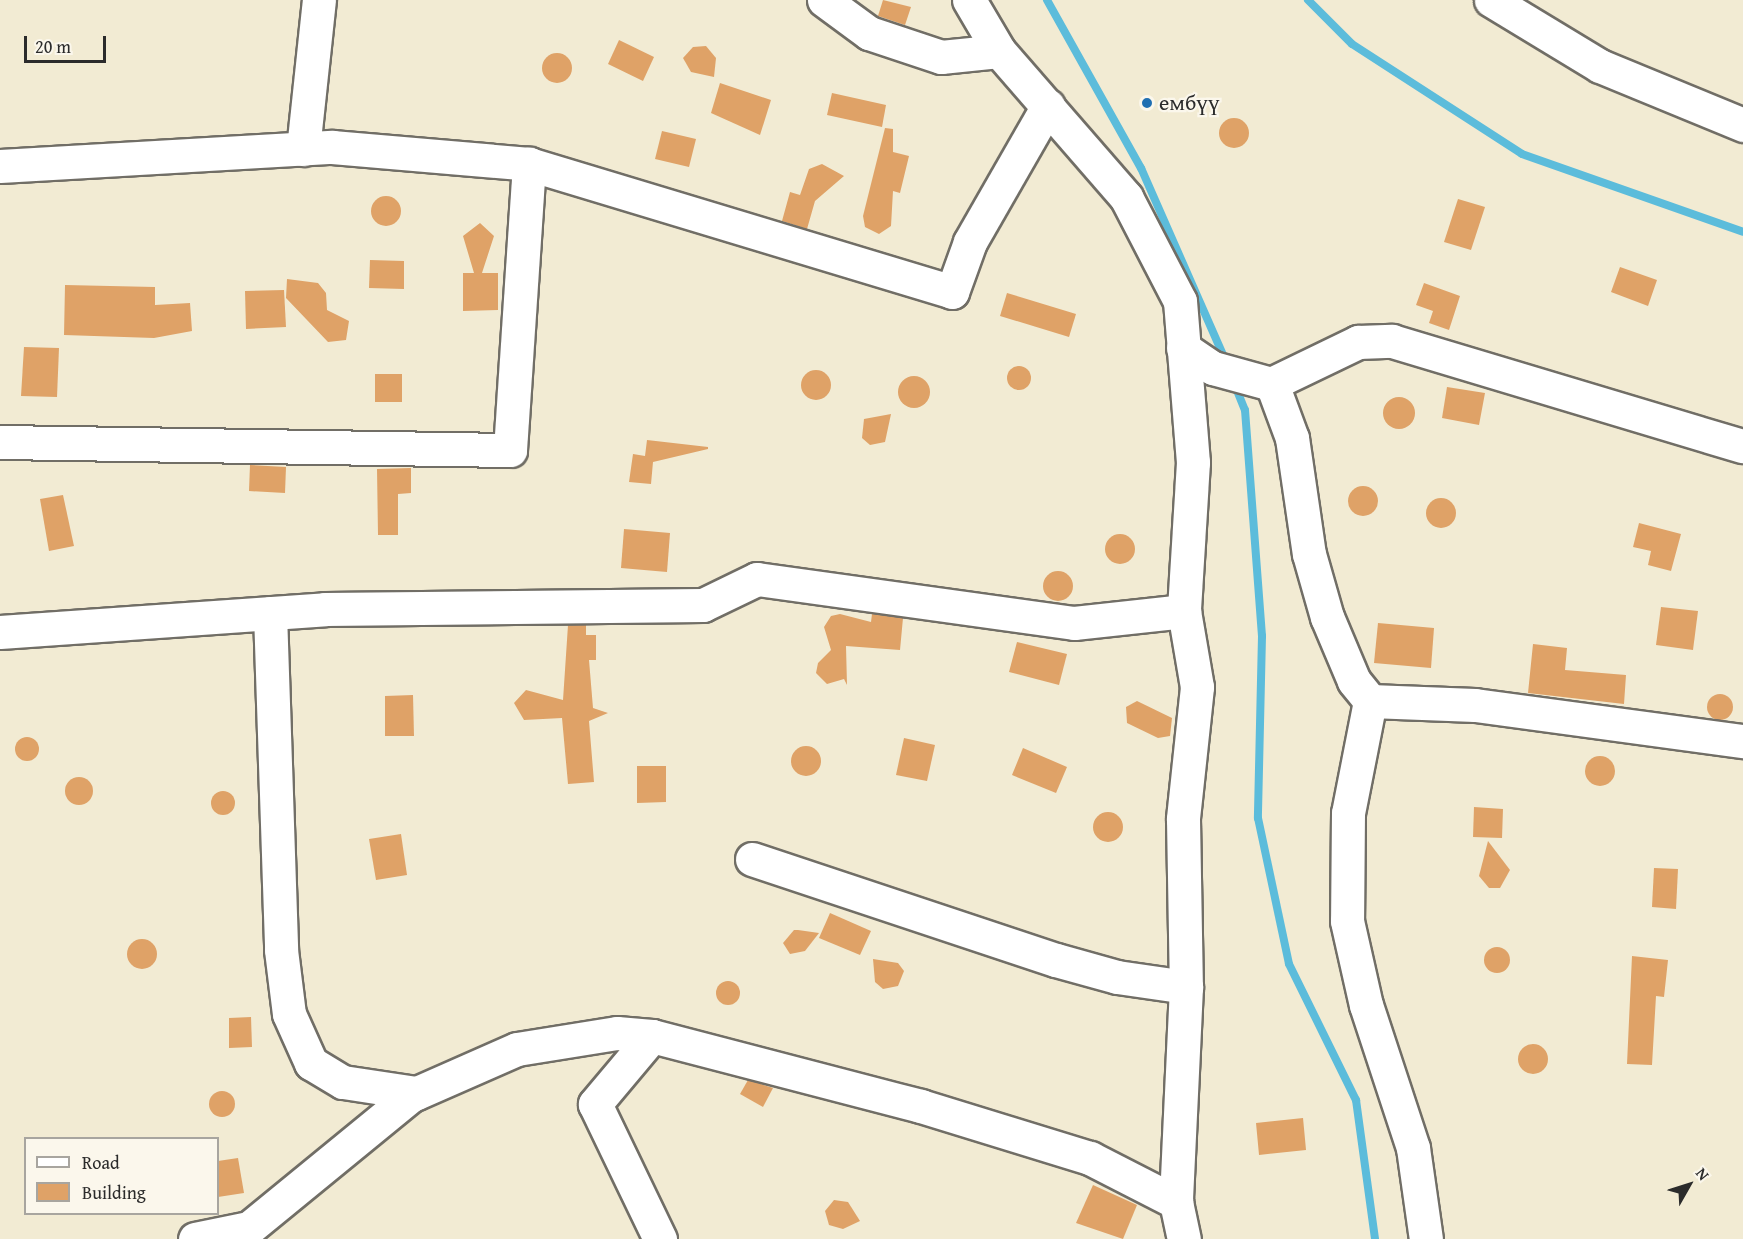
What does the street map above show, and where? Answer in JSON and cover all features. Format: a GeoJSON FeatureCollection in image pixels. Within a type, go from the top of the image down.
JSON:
{"type":"FeatureCollection","features":[{"type":"Feature","properties":{"kind":"street"},"geometry":{"type":"LineString","coordinates":[[303,149],[319,0]]}},
{"type":"Feature","properties":{"kind":"street"},"geometry":{"type":"LineString","coordinates":[[824,0],[869,33],[941,57],[999,51]]}},
{"type":"Feature","properties":{"kind":"street"},"geometry":{"type":"LineString","coordinates":[[969,0],[999,51],[1126,196],[1180,301],[1192,462],[1184,611],[1197,687],[1183,819],[1186,987],[1176,1202],[1184,1239]]}},
{"type":"Feature","properties":{"kind":"street"},"geometry":{"type":"LineString","coordinates":[[1491,0],[1600,66],[1743,125]]}},
{"type":"Feature","properties":{"kind":"street"},"geometry":{"type":"LineString","coordinates":[[0,166],[303,149],[529,164],[952,292],[970,242],[1048,106]]}},
{"type":"Feature","properties":{"kind":"street"},"geometry":{"type":"LineString","coordinates":[[0,442],[510,450],[529,164]]}},
{"type":"Feature","properties":{"kind":"street"},"geometry":{"type":"LineString","coordinates":[[1184,348],[1213,368],[1272,384],[1358,342],[1392,340],[1743,446]]}},
{"type":"Feature","properties":{"kind":"street"},"geometry":{"type":"LineString","coordinates":[[1272,384],[1292,438],[1309,554],[1327,617],[1354,681],[1370,701],[1475,705],[1743,741]]}},
{"type":"Feature","properties":{"kind":"street"},"geometry":{"type":"LineString","coordinates":[[0,632],[270,613],[557,603],[703,605],[757,579],[1074,623],[1184,611]]}},
{"type":"Feature","properties":{"kind":"street"},"geometry":{"type":"LineString","coordinates":[[270,613],[281,950],[289,1014],[311,1063],[344,1082],[416,1093]]}},
{"type":"Feature","properties":{"kind":"street"},"geometry":{"type":"LineString","coordinates":[[1370,701],[1348,813],[1347,921],[1366,1005],[1413,1148],[1426,1239]]}},
{"type":"Feature","properties":{"kind":"street"},"geometry":{"type":"LineString","coordinates":[[752,859],[1056,960],[1117,977],[1186,987]]}},
{"type":"Feature","properties":{"kind":"street"},"geometry":{"type":"LineString","coordinates":[[195,1239],[249,1228],[366,1127],[416,1093],[517,1049],[617,1033],[652,1036],[921,1106],[1090,1158],[1176,1202]]}},
{"type":"Feature","properties":{"kind":"street"},"geometry":{"type":"LineString","coordinates":[[652,1036],[595,1104],[660,1239]]}},
{"type":"Feature","properties":{"kind":"building"},"geometry":{"type":"Polygon","coordinates":[[[883,0],[911,7],[905,25],[878,16],[883,0]]]}},
{"type":"Feature","properties":{"kind":"building"},"geometry":{"type":"Polygon","coordinates":[[[619,40],[654,57],[643,81],[608,64],[619,40]]]}},
{"type":"Feature","properties":{"kind":"building"},"geometry":{"type":"Polygon","coordinates":[[[706,46],[716,58],[714,77],[691,72],[683,58],[693,47],[706,46]]]}},
{"type":"Feature","properties":{"kind":"building"},"geometry":{"type":"Polygon","coordinates":[[[557,53],[568,57],[572,68],[568,79],[557,83],[546,79],[542,68],[546,57],[557,53]]]}},
{"type":"Feature","properties":{"kind":"building"},"geometry":{"type":"Polygon","coordinates":[[[720,83],[771,100],[760,135],[711,113],[720,83]]]}},
{"type":"Feature","properties":{"kind":"building"},"geometry":{"type":"Polygon","coordinates":[[[832,93],[886,105],[882,127],[827,115],[832,93]]]}},
{"type":"Feature","properties":{"kind":"building"},"geometry":{"type":"Polygon","coordinates":[[[1234,118],[1245,122],[1249,133],[1245,144],[1234,148],[1223,144],[1219,133],[1223,122],[1234,118]]]}},
{"type":"Feature","properties":{"kind":"building"},"geometry":{"type":"Polygon","coordinates":[[[885,128],[893,129],[893,152],[909,156],[900,193],[893,191],[891,226],[879,234],[865,227],[863,216],[885,128]]]}},
{"type":"Feature","properties":{"kind":"building"},"geometry":{"type":"Polygon","coordinates":[[[662,131],[696,139],[689,167],[655,159],[662,131]]]}},
{"type":"Feature","properties":{"kind":"building"},"geometry":{"type":"Polygon","coordinates":[[[822,164],[844,176],[815,201],[807,229],[782,221],[790,192],[800,195],[809,169],[822,164]]]}},
{"type":"Feature","properties":{"kind":"building"},"geometry":{"type":"Polygon","coordinates":[[[386,196],[397,200],[401,211],[397,222],[386,226],[375,222],[371,211],[375,200],[386,196]]]}},
{"type":"Feature","properties":{"kind":"building"},"geometry":{"type":"Polygon","coordinates":[[[1458,199],[1485,207],[1471,250],[1444,242],[1458,199]]]}},
{"type":"Feature","properties":{"kind":"building"},"geometry":{"type":"Polygon","coordinates":[[[480,223],[494,236],[482,273],[498,273],[498,310],[463,311],[463,273],[474,273],[463,236],[480,223]]]}},
{"type":"Feature","properties":{"kind":"building"},"geometry":{"type":"Polygon","coordinates":[[[370,260],[404,261],[404,289],[369,288],[370,260]]]}},
{"type":"Feature","properties":{"kind":"building"},"geometry":{"type":"Polygon","coordinates":[[[1620,267],[1657,280],[1648,306],[1611,292],[1620,267]]]}},
{"type":"Feature","properties":{"kind":"building"},"geometry":{"type":"Polygon","coordinates":[[[287,279],[318,283],[326,293],[327,310],[349,321],[346,340],[328,342],[286,298],[287,279]]]}},
{"type":"Feature","properties":{"kind":"building"},"geometry":{"type":"Polygon","coordinates":[[[1424,283],[1460,296],[1449,330],[1429,323],[1433,311],[1416,305],[1424,283]]]}},
{"type":"Feature","properties":{"kind":"building"},"geometry":{"type":"Polygon","coordinates":[[[65,285],[155,287],[155,305],[190,303],[192,331],[154,338],[64,335],[65,285]]]}},
{"type":"Feature","properties":{"kind":"building"},"geometry":{"type":"Polygon","coordinates":[[[284,290],[286,327],[246,329],[245,291],[284,290]]]}},
{"type":"Feature","properties":{"kind":"building"},"geometry":{"type":"Polygon","coordinates":[[[1007,293],[1076,314],[1069,337],[1000,316],[1007,293]]]}},
{"type":"Feature","properties":{"kind":"building"},"geometry":{"type":"Polygon","coordinates":[[[24,347],[59,348],[57,397],[21,396],[24,347]]]}},
{"type":"Feature","properties":{"kind":"building"},"geometry":{"type":"Polygon","coordinates":[[[1019,366],[1024,367],[1030,373],[1030,383],[1024,389],[1019,390],[1014,389],[1008,383],[1007,378],[1008,373],[1014,367],[1019,366]]]}},
{"type":"Feature","properties":{"kind":"building"},"geometry":{"type":"Polygon","coordinates":[[[816,370],[827,374],[831,385],[827,396],[816,400],[805,396],[801,385],[805,374],[816,370]]]}},
{"type":"Feature","properties":{"kind":"building"},"geometry":{"type":"Polygon","coordinates":[[[375,374],[402,374],[402,402],[375,402],[375,374]]]}},
{"type":"Feature","properties":{"kind":"building"},"geometry":{"type":"Polygon","coordinates":[[[914,376],[925,381],[930,392],[925,403],[914,408],[903,403],[898,392],[903,381],[914,376]]]}},
{"type":"Feature","properties":{"kind":"building"},"geometry":{"type":"Polygon","coordinates":[[[1447,387],[1485,393],[1479,425],[1442,418],[1447,387]]]}},
{"type":"Feature","properties":{"kind":"building"},"geometry":{"type":"Polygon","coordinates":[[[1399,397],[1410,402],[1415,413],[1410,424],[1399,429],[1388,424],[1383,413],[1388,402],[1399,397]]]}},
{"type":"Feature","properties":{"kind":"building"},"geometry":{"type":"Polygon","coordinates":[[[891,414],[885,442],[870,445],[862,438],[864,419],[891,414]]]}},
{"type":"Feature","properties":{"kind":"building"},"geometry":{"type":"Polygon","coordinates":[[[647,440],[708,447],[708,449],[653,462],[651,484],[629,482],[633,454],[645,456],[647,440]]]}},
{"type":"Feature","properties":{"kind":"building"},"geometry":{"type":"Polygon","coordinates":[[[250,465],[286,467],[285,493],[249,491],[250,465]]]}},
{"type":"Feature","properties":{"kind":"building"},"geometry":{"type":"Polygon","coordinates":[[[411,468],[411,493],[398,494],[398,535],[378,535],[377,469],[411,468]]]}},
{"type":"Feature","properties":{"kind":"building"},"geometry":{"type":"Polygon","coordinates":[[[1363,486],[1374,490],[1378,501],[1374,512],[1363,516],[1352,512],[1348,501],[1352,490],[1363,486]]]}},
{"type":"Feature","properties":{"kind":"building"},"geometry":{"type":"Polygon","coordinates":[[[63,495],[74,546],[49,551],[40,499],[63,495]]]}},
{"type":"Feature","properties":{"kind":"building"},"geometry":{"type":"Polygon","coordinates":[[[1441,498],[1452,502],[1456,513],[1452,524],[1441,528],[1430,524],[1426,513],[1430,502],[1441,498]]]}},
{"type":"Feature","properties":{"kind":"building"},"geometry":{"type":"Polygon","coordinates":[[[1639,523],[1681,534],[1671,571],[1648,565],[1651,551],[1633,547],[1639,523]]]}},
{"type":"Feature","properties":{"kind":"building"},"geometry":{"type":"Polygon","coordinates":[[[624,529],[670,533],[667,572],[621,568],[624,529]]]}},
{"type":"Feature","properties":{"kind":"building"},"geometry":{"type":"Polygon","coordinates":[[[1120,534],[1131,538],[1135,549],[1131,560],[1120,564],[1109,560],[1105,549],[1109,538],[1120,534]]]}},
{"type":"Feature","properties":{"kind":"building"},"geometry":{"type":"Polygon","coordinates":[[[1058,571],[1069,575],[1073,586],[1069,597],[1058,601],[1047,597],[1043,586],[1047,575],[1058,571]]]}},
{"type":"Feature","properties":{"kind":"building"},"geometry":{"type":"Polygon","coordinates":[[[1661,607],[1698,611],[1693,650],[1656,645],[1661,607]]]}},
{"type":"Feature","properties":{"kind":"building"},"geometry":{"type":"Polygon","coordinates":[[[840,614],[871,622],[872,614],[903,618],[900,650],[846,646],[847,685],[844,679],[827,684],[816,673],[818,663],[831,650],[824,627],[831,616],[840,614]]]}},
{"type":"Feature","properties":{"kind":"building"},"geometry":{"type":"Polygon","coordinates":[[[1378,623],[1434,628],[1431,668],[1374,663],[1378,623]]]}},
{"type":"Feature","properties":{"kind":"building"},"geometry":{"type":"Polygon","coordinates":[[[568,625],[586,625],[586,635],[596,635],[596,660],[589,660],[593,708],[608,713],[589,721],[594,782],[568,784],[562,718],[524,720],[514,703],[526,690],[563,700],[568,625]]]}},
{"type":"Feature","properties":{"kind":"building"},"geometry":{"type":"Polygon","coordinates":[[[1017,642],[1067,654],[1059,685],[1009,672],[1017,642]]]}},
{"type":"Feature","properties":{"kind":"building"},"geometry":{"type":"Polygon","coordinates":[[[1533,644],[1567,648],[1565,670],[1626,675],[1624,704],[1528,693],[1533,644]]]}},
{"type":"Feature","properties":{"kind":"building"},"geometry":{"type":"Polygon","coordinates":[[[1720,694],[1729,698],[1733,707],[1729,716],[1720,720],[1711,716],[1707,707],[1711,698],[1720,694]]]}},
{"type":"Feature","properties":{"kind":"building"},"geometry":{"type":"Polygon","coordinates":[[[413,695],[414,736],[385,736],[385,696],[413,695]]]}},
{"type":"Feature","properties":{"kind":"building"},"geometry":{"type":"Polygon","coordinates":[[[1137,701],[1172,718],[1170,736],[1158,738],[1127,723],[1126,707],[1137,701]]]}},
{"type":"Feature","properties":{"kind":"building"},"geometry":{"type":"Polygon","coordinates":[[[27,737],[36,740],[39,749],[36,758],[27,761],[18,758],[15,749],[18,740],[27,737]]]}},
{"type":"Feature","properties":{"kind":"building"},"geometry":{"type":"Polygon","coordinates":[[[904,738],[935,745],[927,781],[896,775],[904,738]]]}},
{"type":"Feature","properties":{"kind":"building"},"geometry":{"type":"Polygon","coordinates":[[[806,746],[817,750],[821,761],[817,772],[806,776],[795,772],[791,761],[795,750],[806,746]]]}},
{"type":"Feature","properties":{"kind":"building"},"geometry":{"type":"Polygon","coordinates":[[[1023,748],[1067,767],[1056,793],[1012,775],[1023,748]]]}},
{"type":"Feature","properties":{"kind":"building"},"geometry":{"type":"Polygon","coordinates":[[[1600,756],[1611,760],[1615,771],[1611,782],[1600,786],[1589,782],[1585,771],[1589,760],[1600,756]]]}},
{"type":"Feature","properties":{"kind":"building"},"geometry":{"type":"Polygon","coordinates":[[[637,766],[666,766],[666,802],[637,803],[637,766]]]}},
{"type":"Feature","properties":{"kind":"building"},"geometry":{"type":"Polygon","coordinates":[[[79,777],[89,781],[93,791],[89,801],[79,805],[69,801],[65,791],[69,781],[79,777]]]}},
{"type":"Feature","properties":{"kind":"building"},"geometry":{"type":"Polygon","coordinates":[[[218,791],[228,791],[235,798],[235,808],[228,815],[218,815],[211,808],[211,798],[218,791]]]}},
{"type":"Feature","properties":{"kind":"building"},"geometry":{"type":"Polygon","coordinates":[[[1474,807],[1503,809],[1502,838],[1473,837],[1474,807]]]}},
{"type":"Feature","properties":{"kind":"building"},"geometry":{"type":"Polygon","coordinates":[[[1108,812],[1119,816],[1123,827],[1119,838],[1108,842],[1097,838],[1093,827],[1097,816],[1108,812]]]}},
{"type":"Feature","properties":{"kind":"building"},"geometry":{"type":"Polygon","coordinates":[[[401,834],[407,875],[376,880],[369,839],[401,834]]]}},
{"type":"Feature","properties":{"kind":"building"},"geometry":{"type":"Polygon","coordinates":[[[1488,841],[1510,870],[1500,888],[1489,888],[1479,876],[1488,841]]]}},
{"type":"Feature","properties":{"kind":"building"},"geometry":{"type":"Polygon","coordinates":[[[1654,868],[1678,869],[1676,909],[1652,907],[1654,868]]]}},
{"type":"Feature","properties":{"kind":"building"},"geometry":{"type":"Polygon","coordinates":[[[830,913],[871,931],[860,955],[819,938],[830,913]]]}},
{"type":"Feature","properties":{"kind":"building"},"geometry":{"type":"Polygon","coordinates":[[[794,930],[819,933],[805,951],[790,954],[783,943],[794,930]]]}},
{"type":"Feature","properties":{"kind":"building"},"geometry":{"type":"Polygon","coordinates":[[[142,939],[148,940],[156,948],[156,960],[148,968],[142,969],[136,968],[128,960],[127,954],[128,948],[136,940],[142,939]]]}},
{"type":"Feature","properties":{"kind":"building"},"geometry":{"type":"Polygon","coordinates":[[[1497,947],[1506,951],[1510,960],[1506,969],[1497,973],[1488,969],[1484,960],[1488,951],[1497,947]]]}},
{"type":"Feature","properties":{"kind":"building"},"geometry":{"type":"Polygon","coordinates":[[[1632,956],[1668,960],[1664,997],[1656,996],[1652,1065],[1627,1064],[1632,956]]]}},
{"type":"Feature","properties":{"kind":"building"},"geometry":{"type":"Polygon","coordinates":[[[873,959],[898,963],[904,971],[898,986],[883,989],[875,982],[873,959]]]}},
{"type":"Feature","properties":{"kind":"building"},"geometry":{"type":"Polygon","coordinates":[[[728,981],[733,982],[739,988],[739,998],[733,1004],[728,1005],[723,1004],[717,998],[716,993],[717,988],[723,982],[728,981]]]}},
{"type":"Feature","properties":{"kind":"building"},"geometry":{"type":"Polygon","coordinates":[[[251,1017],[252,1047],[229,1048],[229,1018],[251,1017]]]}},
{"type":"Feature","properties":{"kind":"building"},"geometry":{"type":"Polygon","coordinates":[[[1533,1044],[1544,1048],[1548,1059],[1544,1070],[1533,1074],[1522,1070],[1518,1059],[1522,1048],[1533,1044]]]}},
{"type":"Feature","properties":{"kind":"building"},"geometry":{"type":"Polygon","coordinates":[[[748,1080],[773,1088],[763,1107],[740,1094],[748,1080]]]}},
{"type":"Feature","properties":{"kind":"building"},"geometry":{"type":"Polygon","coordinates":[[[222,1091],[231,1095],[235,1104],[231,1113],[222,1117],[213,1113],[209,1104],[213,1095],[222,1091]]]}},
{"type":"Feature","properties":{"kind":"building"},"geometry":{"type":"Polygon","coordinates":[[[1303,1118],[1306,1150],[1259,1155],[1256,1123],[1303,1118]]]}},
{"type":"Feature","properties":{"kind":"building"},"geometry":{"type":"Polygon","coordinates":[[[238,1158],[244,1193],[219,1197],[219,1161],[238,1158]]]}},
{"type":"Feature","properties":{"kind":"building"},"geometry":{"type":"Polygon","coordinates":[[[1093,1185],[1137,1205],[1123,1239],[1076,1223],[1093,1185]]]}},
{"type":"Feature","properties":{"kind":"building"},"geometry":{"type":"Polygon","coordinates":[[[834,1200],[848,1202],[860,1221],[843,1229],[829,1225],[825,1211],[834,1200]]]}},
{"type":"Feature","properties":{"kind":"waterway"},"geometry":{"type":"LineString","coordinates":[[1047,0],[1141,168],[1226,362]]}},
{"type":"Feature","properties":{"kind":"waterway"},"geometry":{"type":"LineString","coordinates":[[1308,0],[1352,44],[1522,154],[1743,232]]}},
{"type":"Feature","properties":{"kind":"waterway"},"geometry":{"type":"LineString","coordinates":[[1234,383],[1245,410],[1262,636],[1258,818],[1289,964],[1356,1100],[1375,1239]]}},
{"type":"Feature","properties":{"kind":"place","name":"ембүү"},"geometry":{"type":"Point","coordinates":[1147,103]}}]}
